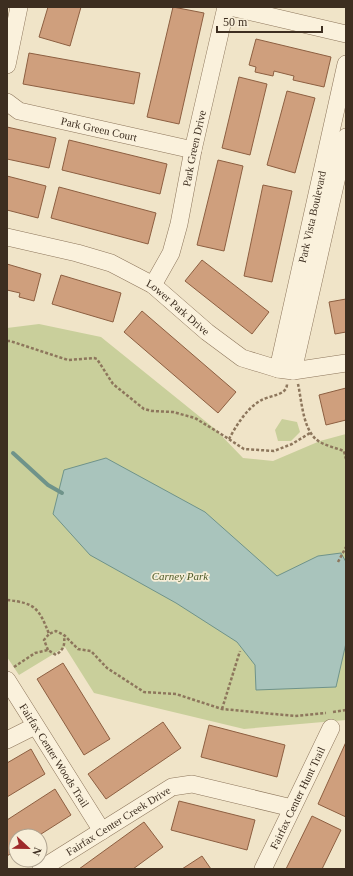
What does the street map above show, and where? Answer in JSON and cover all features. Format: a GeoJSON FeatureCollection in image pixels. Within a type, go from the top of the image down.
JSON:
{"type":"FeatureCollection","features":[{"type":"Feature","properties":{"kind":"street"},"geometry":{"type":"LineString","coordinates":[[7,65],[19,7]]}},
{"type":"Feature","properties":{"kind":"street","name":"Park Green Drive"},"geometry":{"type":"LineString","coordinates":[[152,285],[171,253],[179,224],[193,150],[226,7]]}},
{"type":"Feature","properties":{"kind":"street"},"geometry":{"type":"LineString","coordinates":[[230,7],[346,34]]}},
{"type":"Feature","properties":{"kind":"street","name":"Park Vista Boulevard"},"geometry":{"type":"LineString","coordinates":[[336,169],[346,64]]}},
{"type":"Feature","properties":{"kind":"street","name":"Park Green Court"},"geometry":{"type":"LineString","coordinates":[[7,102],[19,111],[193,150]]}},
{"type":"Feature","properties":{"kind":"street","name":"Park Vista Boulevard"},"geometry":{"type":"LineString","coordinates":[[290,374],[336,169],[346,137]]}},
{"type":"Feature","properties":{"kind":"street","name":"Lower Park Drive"},"geometry":{"type":"LineString","coordinates":[[7,237],[77,253],[111,263],[152,285],[207,332],[242,358],[290,374],[346,363]]}},
{"type":"Feature","properties":{"kind":"street","name":"Fairfax Center Woods Trail"},"geometry":{"type":"LineString","coordinates":[[10,674],[36,726],[102,831]]}},
{"type":"Feature","properties":{"kind":"street"},"geometry":{"type":"LineString","coordinates":[[7,740],[36,726]]}},
{"type":"Feature","properties":{"kind":"street","name":"Fairfax Center Hunt Trail"},"geometry":{"type":"LineString","coordinates":[[263,869],[331,728]]}},
{"type":"Feature","properties":{"kind":"street","name":"Fairfax Center Creek Drive"},"geometry":{"type":"LineString","coordinates":[[41,869],[172,787],[192,784],[292,808]]}},
{"type":"Feature","properties":{"kind":"path"},"geometry":{"type":"LineString","coordinates":[[7,341],[68,360],[97,359],[113,384],[144,409],[173,412],[195,418],[244,450],[274,451],[292,444],[310,433]]}},
{"type":"Feature","properties":{"kind":"path"},"geometry":{"type":"LineString","coordinates":[[290,374],[310,433],[320,442],[345,451],[346,459]]}},
{"type":"Feature","properties":{"kind":"path"},"geometry":{"type":"LineString","coordinates":[[229,439],[249,410],[260,401],[284,392],[287,388],[287,382],[290,374]]}},
{"type":"Feature","properties":{"kind":"path"},"geometry":{"type":"LineString","coordinates":[[338,562],[346,547]]}},
{"type":"Feature","properties":{"kind":"path"},"geometry":{"type":"LineString","coordinates":[[7,600],[25,602],[41,614],[49,634]]}},
{"type":"Feature","properties":{"kind":"path"},"geometry":{"type":"LineString","coordinates":[[64,635],[65,643],[62,650],[56,655],[48,650],[44,640],[49,634],[56,631],[64,635],[78,650],[91,651],[107,668],[144,692],[176,694],[222,709],[295,716],[346,710]]}},
{"type":"Feature","properties":{"kind":"path"},"geometry":{"type":"LineString","coordinates":[[10,674],[35,654],[48,650]]}},
{"type":"Feature","properties":{"kind":"path"},"geometry":{"type":"LineString","coordinates":[[222,709],[240,651]]}},
{"type":"Feature","properties":{"kind":"green space","name":"Carney Park"},"geometry":{"type":"Polygon","coordinates":[[[39,324],[101,337],[215,429],[243,458],[273,461],[320,441],[346,434],[346,720],[244,729],[94,693],[65,647],[19,675],[7,657],[7,328],[39,324]]]}},
{"type":"Feature","properties":{"kind":"green space"},"geometry":{"type":"Polygon","coordinates":[[[282,419],[297,422],[300,432],[291,441],[278,441],[275,430],[282,419]]]}},
{"type":"Feature","properties":{"kind":"water"},"geometry":{"type":"Polygon","coordinates":[[[106,458],[205,512],[277,576],[318,556],[341,553],[346,562],[346,643],[336,687],[256,690],[255,665],[237,642],[176,603],[90,555],[53,514],[64,470],[106,458]]]}},
{"type":"Feature","properties":{"kind":"building"},"geometry":{"type":"Polygon","coordinates":[[[48,7],[81,7],[70,46],[39,37],[48,7]]]}},
{"type":"Feature","properties":{"kind":"building"},"geometry":{"type":"Polygon","coordinates":[[[173,7],[204,13],[179,124],[147,117],[173,7]]]}},
{"type":"Feature","properties":{"kind":"building"},"geometry":{"type":"Polygon","coordinates":[[[256,39],[331,57],[324,87],[293,80],[294,76],[274,71],[273,76],[255,72],[256,67],[249,65],[256,39]]]}},
{"type":"Feature","properties":{"kind":"building"},"geometry":{"type":"Polygon","coordinates":[[[29,53],[140,73],[134,104],[23,84],[29,53]]]}},
{"type":"Feature","properties":{"kind":"building"},"geometry":{"type":"Polygon","coordinates":[[[239,77],[267,84],[250,155],[222,148],[239,77]]]}},
{"type":"Feature","properties":{"kind":"building"},"geometry":{"type":"Polygon","coordinates":[[[287,91],[315,98],[295,173],[267,165],[287,91]]]}},
{"type":"Feature","properties":{"kind":"building"},"geometry":{"type":"Polygon","coordinates":[[[7,127],[56,138],[49,168],[7,159],[7,127]]]}},
{"type":"Feature","properties":{"kind":"building"},"geometry":{"type":"Polygon","coordinates":[[[69,140],[167,164],[160,194],[62,170],[69,140]]]}},
{"type":"Feature","properties":{"kind":"building"},"geometry":{"type":"Polygon","coordinates":[[[218,160],[243,166],[224,251],[197,245],[218,160]]]}},
{"type":"Feature","properties":{"kind":"building"},"geometry":{"type":"Polygon","coordinates":[[[7,176],[46,186],[38,218],[7,210],[7,176]]]}},
{"type":"Feature","properties":{"kind":"building"},"geometry":{"type":"Polygon","coordinates":[[[263,185],[292,191],[272,282],[244,276],[263,185]]]}},
{"type":"Feature","properties":{"kind":"building"},"geometry":{"type":"Polygon","coordinates":[[[59,187],[156,213],[148,244],[51,218],[59,187]]]}},
{"type":"Feature","properties":{"kind":"building"},"geometry":{"type":"Polygon","coordinates":[[[202,260],[269,312],[252,334],[185,281],[202,260]]]}},
{"type":"Feature","properties":{"kind":"building"},"geometry":{"type":"Polygon","coordinates":[[[7,264],[41,274],[34,301],[19,297],[20,293],[7,290],[7,264]]]}},
{"type":"Feature","properties":{"kind":"building"},"geometry":{"type":"Polygon","coordinates":[[[61,275],[121,293],[113,322],[52,304],[61,275]]]}},
{"type":"Feature","properties":{"kind":"building"},"geometry":{"type":"Polygon","coordinates":[[[346,299],[346,332],[335,334],[329,302],[346,299]]]}},
{"type":"Feature","properties":{"kind":"building"},"geometry":{"type":"Polygon","coordinates":[[[142,311],[236,392],[218,413],[124,332],[142,311]]]}},
{"type":"Feature","properties":{"kind":"building"},"geometry":{"type":"Polygon","coordinates":[[[346,388],[346,420],[326,425],[319,395],[346,388]]]}},
{"type":"Feature","properties":{"kind":"building"},"geometry":{"type":"Polygon","coordinates":[[[63,663],[110,739],[84,755],[37,679],[63,663]]]}},
{"type":"Feature","properties":{"kind":"building"},"geometry":{"type":"Polygon","coordinates":[[[163,722],[181,748],[106,799],[88,774],[163,722]]]}},
{"type":"Feature","properties":{"kind":"building"},"geometry":{"type":"Polygon","coordinates":[[[209,725],[285,745],[277,777],[201,757],[209,725]]]}},
{"type":"Feature","properties":{"kind":"building"},"geometry":{"type":"Polygon","coordinates":[[[346,742],[346,817],[318,804],[346,742]]]}},
{"type":"Feature","properties":{"kind":"building"},"geometry":{"type":"Polygon","coordinates":[[[31,749],[45,774],[7,797],[7,763],[31,749]]]}},
{"type":"Feature","properties":{"kind":"building"},"geometry":{"type":"Polygon","coordinates":[[[55,789],[71,815],[48,830],[48,828],[8,828],[7,856],[7,820],[55,789]]]}},
{"type":"Feature","properties":{"kind":"building"},"geometry":{"type":"Polygon","coordinates":[[[179,801],[255,820],[247,850],[171,830],[179,801]]]}},
{"type":"Feature","properties":{"kind":"building"},"geometry":{"type":"Polygon","coordinates":[[[312,816],[341,830],[322,869],[286,869],[312,816]]]}},
{"type":"Feature","properties":{"kind":"building"},"geometry":{"type":"Polygon","coordinates":[[[144,822],[163,847],[133,869],[79,869],[144,822]]]}},
{"type":"Feature","properties":{"kind":"building"},"geometry":{"type":"Polygon","coordinates":[[[202,856],[211,869],[182,869],[202,856]]]}},
{"type":"Feature","properties":{"kind":"waterway"},"geometry":{"type":"LineString","coordinates":[[13,453],[48,485],[62,493]]}}]}
